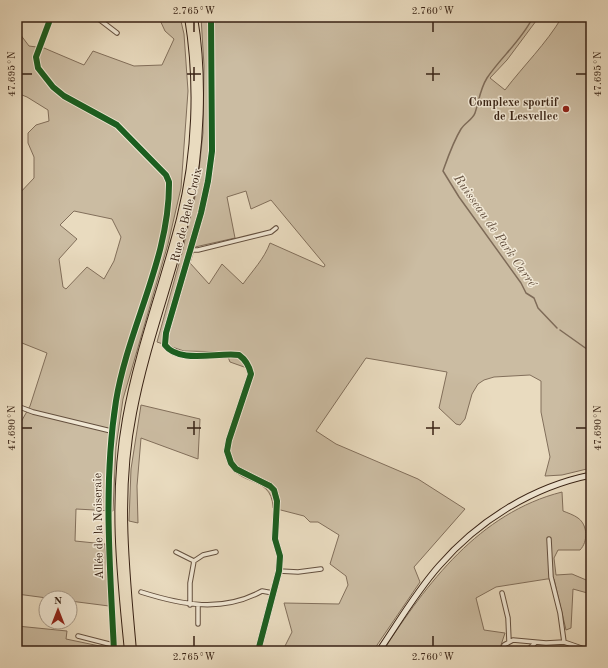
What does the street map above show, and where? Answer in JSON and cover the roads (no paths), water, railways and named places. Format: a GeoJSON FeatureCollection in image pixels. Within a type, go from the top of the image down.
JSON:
{"type":"FeatureCollection","features":[{"type":"Feature","properties":{"kind":"highway"},"geometry":{"type":"LineString","coordinates":[[128,651],[118,543],[120,460],[126,419],[135,378],[176,234],[188,180],[192,137],[193,100],[191,44],[188,17]]}},
{"type":"Feature","properties":{"kind":"highway"},"geometry":{"type":"LineString","coordinates":[[133,651],[124,549],[123,508],[126,464],[137,395],[184,224],[193,181],[199,106],[197,45],[194,17]]}},
{"type":"Feature","properties":{"kind":"street","name":"Allée de la Noiseraie"},"geometry":{"type":"LineString","coordinates":[[51,17],[38,48],[36,57],[38,68],[53,87],[64,96],[117,125],[166,174],[169,182],[160,250],[130,342],[116,401],[111,431],[108,483],[114,651]]}},
{"type":"Feature","properties":{"kind":"street"},"geometry":{"type":"LineString","coordinates":[[92,17],[100,20],[117,33]]}},
{"type":"Feature","properties":{"kind":"street","name":"Rue de Belle Croix"},"geometry":{"type":"LineString","coordinates":[[211,17],[212,151],[208,181],[166,332],[165,345],[168,350],[186,354],[239,355],[249,366],[251,374],[229,440],[227,451],[231,463],[236,468],[270,486],[276,495],[275,539],[280,556],[279,571]]}},
{"type":"Feature","properties":{"kind":"street"},"geometry":{"type":"LineString","coordinates":[[190,250],[198,250],[271,232],[276,228]]}},
{"type":"Feature","properties":{"kind":"street"},"geometry":{"type":"LineString","coordinates":[[17,406],[33,412],[111,431]]}},
{"type":"Feature","properties":{"kind":"street"},"geometry":{"type":"LineString","coordinates":[[379,651],[422,587],[439,566],[470,536],[503,511],[521,501],[555,486],[591,475]]}},
{"type":"Feature","properties":{"kind":"street"},"geometry":{"type":"LineString","coordinates":[[549,539],[552,577],[564,642]]}},
{"type":"Feature","properties":{"kind":"street"},"geometry":{"type":"LineString","coordinates":[[176,552],[194,561]]}},
{"type":"Feature","properties":{"kind":"street"},"geometry":{"type":"LineString","coordinates":[[190,605],[190,583],[194,561],[203,555],[216,552]]}},
{"type":"Feature","properties":{"kind":"street"},"geometry":{"type":"LineString","coordinates":[[258,651],[279,571],[298,572],[321,570]]}},
{"type":"Feature","properties":{"kind":"street"},"geometry":{"type":"LineString","coordinates":[[141,592],[167,600],[198,606],[232,603],[248,599],[262,591],[273,593]]}},
{"type":"Feature","properties":{"kind":"street"},"geometry":{"type":"LineString","coordinates":[[502,593],[508,618],[509,641]]}},
{"type":"Feature","properties":{"kind":"street"},"geometry":{"type":"LineString","coordinates":[[198,606],[198,624]]}},
{"type":"Feature","properties":{"kind":"street"},"geometry":{"type":"LineString","coordinates":[[78,636],[113,645]]}},
{"type":"Feature","properties":{"kind":"street"},"geometry":{"type":"LineString","coordinates":[[502,651],[504,645],[509,641],[535,643],[564,642],[590,651]]}},
{"type":"Feature","properties":{"kind":"street"},"geometry":{"type":"LineString","coordinates":[[528,651],[535,643]]}},
{"type":"Feature","properties":{"kind":"waterway","name":"Ruisseau de Park Carré"},"geometry":{"type":"LineString","coordinates":[[533,17],[517,41],[487,78],[481,91],[474,115],[458,134],[443,171],[459,197],[521,283],[526,293],[534,298],[538,308],[557,328]]}},
{"type":"Feature","properties":{"kind":"waterway","name":"Ruisseau de Park Carré"},"geometry":{"type":"LineString","coordinates":[[560,330],[591,352]]}},
{"type":"Feature","properties":{"kind":"place","name":"Complexe sportif de Lesvellec"},"geometry":{"type":"Point","coordinates":[566,109]}}]}
